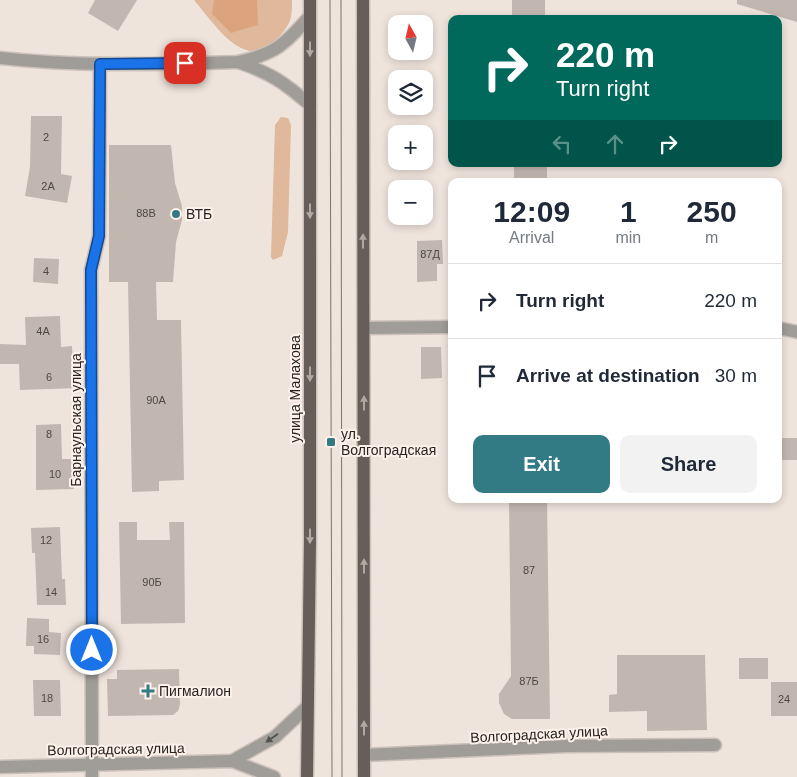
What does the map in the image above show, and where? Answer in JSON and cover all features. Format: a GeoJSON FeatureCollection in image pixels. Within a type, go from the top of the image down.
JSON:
{"type":"FeatureCollection","features":[{"type":"Feature","properties":{"kind":"main road","name":"улица Малахова"},"geometry":{"type":"LineString","coordinates":[[307,777],[306,707],[310,540],[310,0]]}},
{"type":"Feature","properties":{"kind":"main road"},"geometry":{"type":"LineString","coordinates":[[363,0],[364,777]]}},
{"type":"Feature","properties":{"kind":"street"},"geometry":{"type":"LineString","coordinates":[[0,58],[41,63],[100,64],[238,62],[260,57],[278,49],[310,16]]}},
{"type":"Feature","properties":{"kind":"street"},"geometry":{"type":"LineString","coordinates":[[238,62],[267,72],[290,87],[310,105]]}},
{"type":"Feature","properties":{"kind":"street","name":"Барнаульская улица"},"geometry":{"type":"LineString","coordinates":[[92,771],[91,270],[99,236],[100,64]]}},
{"type":"Feature","properties":{"kind":"street"},"geometry":{"type":"LineString","coordinates":[[364,328],[448,327]]}},
{"type":"Feature","properties":{"kind":"street"},"geometry":{"type":"LineString","coordinates":[[782,329],[797,332]]}},
{"type":"Feature","properties":{"kind":"street","name":"Волгоградская улица"},"geometry":{"type":"LineString","coordinates":[[232,761],[275,737],[306,707]]}},
{"type":"Feature","properties":{"kind":"street","name":"Волгоградская улица"},"geometry":{"type":"LineString","coordinates":[[364,755],[574,746],[715,746]]}},
{"type":"Feature","properties":{"kind":"street","name":"Волгоградская улица"},"geometry":{"type":"LineString","coordinates":[[0,767],[92,771],[232,761],[274,777]]}},
{"type":"Feature","properties":{"kind":"shaded area"},"geometry":{"type":"Polygon","coordinates":[[[194,0],[292,0],[291,17],[286,29],[278,38],[266,48],[254,51],[243,49],[232,42],[194,0]]]}},
{"type":"Feature","properties":{"kind":"shaded area"},"geometry":{"type":"Polygon","coordinates":[[[214,0],[257,0],[258,25],[231,33],[212,14],[214,0]]]}},
{"type":"Feature","properties":{"kind":"shaded area"},"geometry":{"type":"Polygon","coordinates":[[[281,117],[288,118],[291,125],[288,232],[282,256],[273,260],[271,257],[275,125],[281,117]]]}},
{"type":"Feature","properties":{"kind":"building"},"geometry":{"type":"Polygon","coordinates":[[[95,0],[137,0],[118,31],[88,13],[95,0]]]}},
{"type":"Feature","properties":{"kind":"building"},"geometry":{"type":"Polygon","coordinates":[[[512,0],[545,0],[545,15],[512,15],[512,0]]]}},
{"type":"Feature","properties":{"kind":"building"},"geometry":{"type":"Polygon","coordinates":[[[737,0],[797,0],[797,22],[782,18],[782,15],[774,15],[737,4],[737,0]]]}},
{"type":"Feature","properties":{"kind":"building"},"geometry":{"type":"Polygon","coordinates":[[[31,116],[62,116],[61,174],[72,176],[67,203],[25,196],[30,167],[31,116]]]}},
{"type":"Feature","properties":{"kind":"building"},"geometry":{"type":"Polygon","coordinates":[[[109,145],[171,145],[175,183],[182,206],[182,220],[176,242],[173,282],[156,282],[157,320],[181,320],[184,480],[159,481],[159,491],[132,492],[128,282],[109,282],[109,145]]]}},
{"type":"Feature","properties":{"kind":"building"},"geometry":{"type":"Polygon","coordinates":[[[514,167],[547,167],[547,178],[514,178],[514,167]]]}},
{"type":"Feature","properties":{"kind":"building"},"geometry":{"type":"Polygon","coordinates":[[[442,240],[443,264],[437,264],[437,281],[417,282],[417,241],[442,240]]]}},
{"type":"Feature","properties":{"kind":"building"},"geometry":{"type":"Polygon","coordinates":[[[34,258],[59,259],[58,284],[33,282],[34,258]]]}},
{"type":"Feature","properties":{"kind":"building"},"geometry":{"type":"Polygon","coordinates":[[[60,316],[61,347],[72,346],[73,364],[77,364],[78,388],[20,390],[19,364],[0,364],[0,344],[26,345],[25,317],[60,316]]]}},
{"type":"Feature","properties":{"kind":"building"},"geometry":{"type":"Polygon","coordinates":[[[421,347],[441,347],[442,378],[421,379],[421,347]]]}},
{"type":"Feature","properties":{"kind":"building"},"geometry":{"type":"Polygon","coordinates":[[[61,424],[62,459],[73,459],[74,489],[36,490],[36,425],[61,424]]]}},
{"type":"Feature","properties":{"kind":"building"},"geometry":{"type":"Polygon","coordinates":[[[782,438],[797,438],[797,460],[782,460],[782,438]]]}},
{"type":"Feature","properties":{"kind":"building"},"geometry":{"type":"Polygon","coordinates":[[[509,503],[547,503],[550,719],[512,719],[504,714],[499,703],[499,694],[511,676],[509,503]]]}},
{"type":"Feature","properties":{"kind":"building"},"geometry":{"type":"Polygon","coordinates":[[[119,522],[137,522],[137,540],[170,540],[169,522],[184,522],[185,623],[121,624],[119,522]]]}},
{"type":"Feature","properties":{"kind":"building"},"geometry":{"type":"Polygon","coordinates":[[[60,527],[62,579],[65,579],[66,605],[37,605],[35,553],[32,553],[31,528],[60,527]]]}},
{"type":"Feature","properties":{"kind":"building"},"geometry":{"type":"Polygon","coordinates":[[[27,618],[49,619],[49,632],[61,633],[60,655],[34,654],[34,646],[26,646],[27,618]]]}},
{"type":"Feature","properties":{"kind":"building"},"geometry":{"type":"Polygon","coordinates":[[[617,655],[705,655],[707,730],[647,731],[647,711],[609,712],[609,695],[617,694],[617,655]]]}},
{"type":"Feature","properties":{"kind":"building"},"geometry":{"type":"Polygon","coordinates":[[[739,658],[768,658],[768,679],[739,679],[739,658]]]}},
{"type":"Feature","properties":{"kind":"building"},"geometry":{"type":"Polygon","coordinates":[[[179,669],[180,705],[178,711],[173,715],[108,716],[107,679],[117,679],[117,670],[179,669]]]}},
{"type":"Feature","properties":{"kind":"building"},"geometry":{"type":"Polygon","coordinates":[[[33,680],[60,680],[61,716],[34,716],[33,680]]]}},
{"type":"Feature","properties":{"kind":"building"},"geometry":{"type":"Polygon","coordinates":[[[771,682],[797,682],[797,716],[771,716],[771,682]]]}},
{"type":"Feature","properties":{"kind":"tram line"},"geometry":{"type":"LineString","coordinates":[[330,0],[332,777]]}},
{"type":"Feature","properties":{"kind":"tram line"},"geometry":{"type":"LineString","coordinates":[[341,0],[342,777]]}},
{"type":"Feature","properties":{"kind":"place","name":"ВТБ"},"geometry":{"type":"Point","coordinates":[176,214]}},
{"type":"Feature","properties":{"kind":"place","name":"ул. Волгоградская"},"geometry":{"type":"Point","coordinates":[331,442]}},
{"type":"Feature","properties":{"kind":"place","name":"Пигмалион"},"geometry":{"type":"Point","coordinates":[148,691]}},
{"type":"Feature","properties":{"kind":"route"},"geometry":{"type":"LineString","coordinates":[[92,650],[91,270],[99,236],[100,64],[185,63]]}}]}
